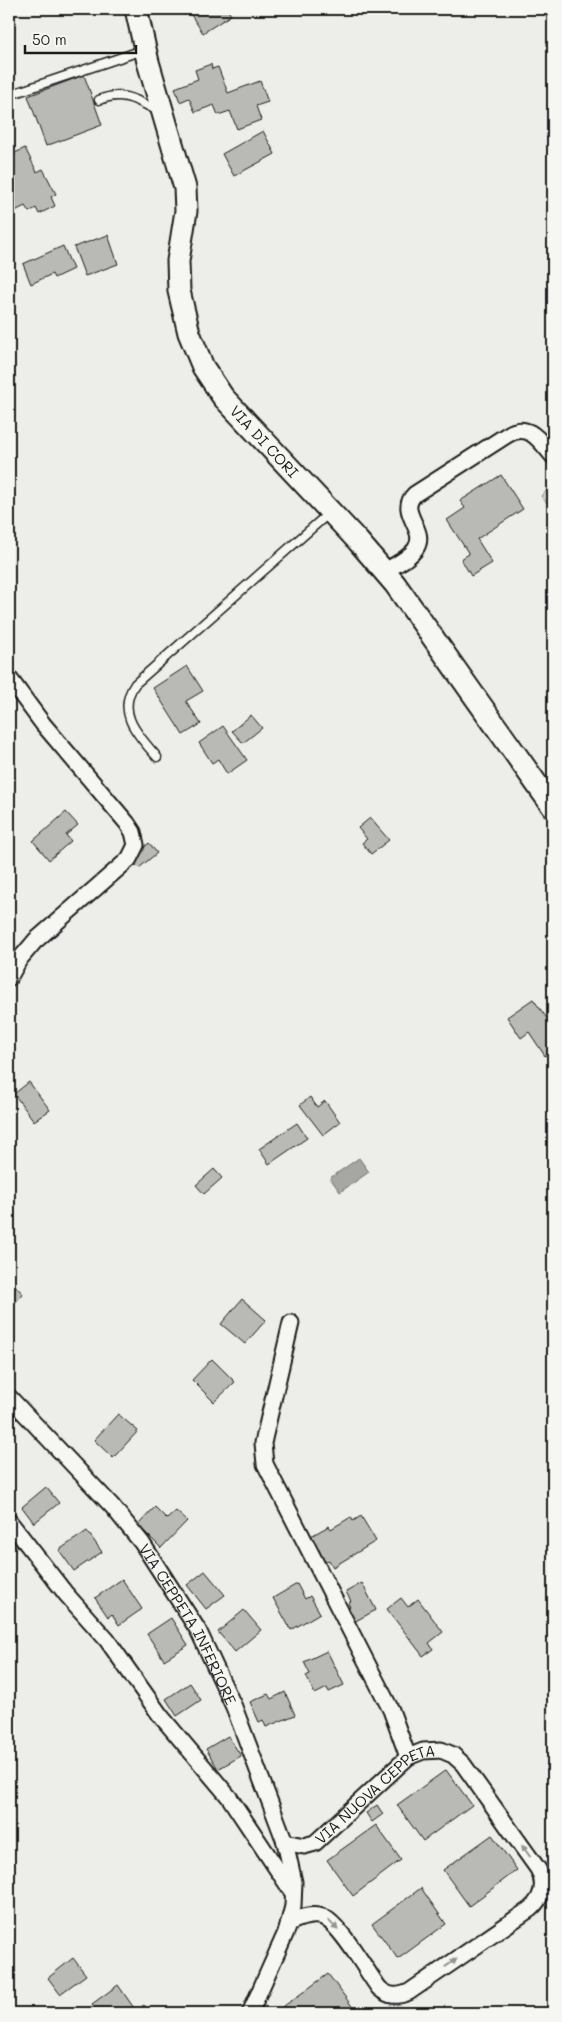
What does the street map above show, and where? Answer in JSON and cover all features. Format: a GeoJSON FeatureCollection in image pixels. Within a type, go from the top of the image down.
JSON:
{"type":"FeatureCollection","features":[{"type":"Feature","properties":{"kind":"main road","name":"VIA DI CORI"},"geometry":{"type":"LineString","coordinates":[[136,9],[145,49],[185,188],[186,211],[179,254],[178,279],[184,316],[196,351],[208,375],[223,396],[385,571],[553,808]]}},
{"type":"Feature","properties":{"kind":"street"},"geometry":{"type":"LineString","coordinates":[[385,571],[413,552],[418,546],[419,534],[409,508],[412,498],[416,494],[519,429],[535,435],[553,456]]}},
{"type":"Feature","properties":{"kind":"street"},"geometry":{"type":"LineString","coordinates":[[9,678],[39,719],[127,822],[133,832],[136,845],[129,859],[29,947],[9,978]]}},
{"type":"Feature","properties":{"kind":"street"},"geometry":{"type":"LineString","coordinates":[[291,1323],[263,1443],[265,1464],[387,1701],[400,1731],[408,1757]]}},
{"type":"Feature","properties":{"kind":"street","name":"VIA CEPPETA INFERIORE"},"geometry":{"type":"LineString","coordinates":[[9,1397],[130,1527],[191,1618],[228,1693],[285,1842],[293,1874],[294,1894],[289,1923],[250,2013]]}},
{"type":"Feature","properties":{"kind":"street"},"geometry":{"type":"LineString","coordinates":[[9,1521],[72,1601],[107,1640],[156,1710],[229,1796],[294,1894]]}},
{"type":"Feature","properties":{"kind":"street","name":"VIA NUOVA CEPPETA"},"geometry":{"type":"LineString","coordinates":[[285,1842],[304,1846],[315,1843],[408,1757],[423,1751],[436,1750],[449,1753],[459,1760],[538,1869],[543,1888],[538,1902],[530,1909],[409,1992],[396,1996],[387,1995],[379,1988],[336,1928],[328,1920],[312,1916],[289,1923]]}},
{"type":"Feature","properties":{"kind":"lane"},"geometry":{"type":"LineString","coordinates":[[9,95],[145,49]]}},
{"type":"Feature","properties":{"kind":"lane"},"geometry":{"type":"LineString","coordinates":[[99,100],[114,95],[127,96],[164,114]]}},
{"type":"Feature","properties":{"kind":"lane"},"geometry":{"type":"LineString","coordinates":[[157,758],[129,721],[128,703],[135,684],[330,511]]}},
{"type":"Feature","properties":{"kind":"shaded area"},"geometry":{"type":"Polygon","coordinates":[[[553,485],[553,510],[541,496],[553,485]]]}},
{"type":"Feature","properties":{"kind":"shaded area"},"geometry":{"type":"Polygon","coordinates":[[[359,1158],[369,1172],[340,1192],[330,1178],[359,1158]]]}},
{"type":"Feature","properties":{"kind":"building"},"geometry":{"type":"Polygon","coordinates":[[[187,9],[227,9],[231,15],[203,33],[187,9]]]}},
{"type":"Feature","properties":{"kind":"building"},"geometry":{"type":"Polygon","coordinates":[[[211,64],[212,69],[218,67],[228,93],[260,81],[268,102],[256,106],[261,120],[237,129],[230,111],[218,115],[214,105],[195,112],[189,98],[180,102],[175,88],[198,79],[195,70],[211,64]]]}},
{"type":"Feature","properties":{"kind":"building"},"geometry":{"type":"Polygon","coordinates":[[[84,75],[102,125],[46,146],[28,96],[84,75]]]}},
{"type":"Feature","properties":{"kind":"building"},"geometry":{"type":"Polygon","coordinates":[[[263,131],[275,154],[234,176],[222,154],[263,131]]]}},
{"type":"Feature","properties":{"kind":"building"},"geometry":{"type":"Polygon","coordinates":[[[25,148],[37,172],[43,169],[56,194],[51,197],[55,206],[39,214],[36,208],[29,212],[25,206],[9,214],[9,156],[25,148]]]}},
{"type":"Feature","properties":{"kind":"building"},"geometry":{"type":"Polygon","coordinates":[[[108,235],[118,264],[85,276],[74,247],[108,235]]]}},
{"type":"Feature","properties":{"kind":"building"},"geometry":{"type":"Polygon","coordinates":[[[63,246],[73,269],[54,278],[52,274],[31,284],[23,264],[63,246]]]}},
{"type":"Feature","properties":{"kind":"building"},"geometry":{"type":"Polygon","coordinates":[[[501,475],[523,509],[477,539],[492,563],[471,576],[461,559],[469,554],[447,520],[465,508],[460,501],[501,475]]]}},
{"type":"Feature","properties":{"kind":"building"},"geometry":{"type":"Polygon","coordinates":[[[187,666],[203,691],[186,701],[201,724],[183,735],[153,688],[187,666]]]}},
{"type":"Feature","properties":{"kind":"building"},"geometry":{"type":"Polygon","coordinates":[[[251,715],[262,728],[243,743],[232,731],[251,715]]]}},
{"type":"Feature","properties":{"kind":"building"},"geometry":{"type":"Polygon","coordinates":[[[223,726],[247,760],[227,774],[218,759],[212,763],[199,743],[223,726]]]}},
{"type":"Feature","properties":{"kind":"building"},"geometry":{"type":"Polygon","coordinates":[[[66,812],[78,825],[66,835],[71,841],[49,860],[33,841],[66,812]]]}},
{"type":"Feature","properties":{"kind":"building"},"geometry":{"type":"Polygon","coordinates":[[[370,818],[389,840],[371,854],[362,843],[367,839],[358,828],[370,818]]]}},
{"type":"Feature","properties":{"kind":"building"},"geometry":{"type":"Polygon","coordinates":[[[149,843],[157,853],[139,868],[130,859],[149,843]]]}},
{"type":"Feature","properties":{"kind":"building"},"geometry":{"type":"Polygon","coordinates":[[[533,999],[551,1024],[553,1022],[553,1050],[545,1056],[529,1032],[521,1038],[507,1017],[533,999]]]}},
{"type":"Feature","properties":{"kind":"building"},"geometry":{"type":"Polygon","coordinates":[[[29,1082],[50,1110],[34,1121],[14,1094],[29,1082]]]}},
{"type":"Feature","properties":{"kind":"building"},"geometry":{"type":"Polygon","coordinates":[[[310,1097],[317,1107],[325,1101],[340,1122],[323,1135],[300,1105],[310,1097]]]}},
{"type":"Feature","properties":{"kind":"building"},"geometry":{"type":"Polygon","coordinates":[[[297,1123],[307,1138],[269,1164],[259,1149],[297,1123]]]}},
{"type":"Feature","properties":{"kind":"building"},"geometry":{"type":"Polygon","coordinates":[[[214,1169],[222,1178],[204,1194],[196,1185],[214,1169]]]}},
{"type":"Feature","properties":{"kind":"building"},"geometry":{"type":"Polygon","coordinates":[[[9,1279],[23,1294],[9,1309],[9,1279]]]}},
{"type":"Feature","properties":{"kind":"building"},"geometry":{"type":"Polygon","coordinates":[[[242,1299],[266,1320],[245,1344],[221,1324],[242,1299]]]}},
{"type":"Feature","properties":{"kind":"building"},"geometry":{"type":"Polygon","coordinates":[[[212,1359],[235,1382],[214,1402],[192,1380],[212,1359]]]}},
{"type":"Feature","properties":{"kind":"building"},"geometry":{"type":"Polygon","coordinates":[[[118,1414],[138,1431],[113,1458],[94,1440],[118,1414]]]}},
{"type":"Feature","properties":{"kind":"building"},"geometry":{"type":"Polygon","coordinates":[[[46,1487],[59,1503],[34,1523],[22,1507],[46,1487]]]}},
{"type":"Feature","properties":{"kind":"building"},"geometry":{"type":"Polygon","coordinates":[[[155,1507],[167,1519],[176,1511],[187,1521],[161,1548],[138,1525],[155,1507]]]}},
{"type":"Feature","properties":{"kind":"building"},"geometry":{"type":"Polygon","coordinates":[[[361,1516],[376,1541],[333,1567],[329,1560],[322,1564],[311,1546],[316,1543],[311,1536],[329,1526],[331,1529],[351,1517],[353,1521],[361,1516]]]}},
{"type":"Feature","properties":{"kind":"building"},"geometry":{"type":"Polygon","coordinates":[[[87,1531],[102,1552],[74,1571],[59,1550],[87,1531]]]}},
{"type":"Feature","properties":{"kind":"building"},"geometry":{"type":"Polygon","coordinates":[[[205,1571],[225,1595],[206,1609],[187,1585],[205,1571]]]}},
{"type":"Feature","properties":{"kind":"building"},"geometry":{"type":"Polygon","coordinates":[[[122,1579],[142,1609],[119,1625],[112,1614],[108,1617],[95,1598],[122,1579]]]}},
{"type":"Feature","properties":{"kind":"building"},"geometry":{"type":"Polygon","coordinates":[[[362,1583],[376,1610],[350,1624],[343,1610],[350,1607],[348,1603],[351,1601],[346,1592],[362,1583]]]}},
{"type":"Feature","properties":{"kind":"building"},"geometry":{"type":"Polygon","coordinates":[[[297,1584],[305,1599],[310,1596],[320,1613],[291,1630],[273,1598],[297,1584]]]}},
{"type":"Feature","properties":{"kind":"building"},"geometry":{"type":"Polygon","coordinates":[[[401,1598],[408,1607],[418,1599],[443,1632],[429,1643],[433,1649],[423,1656],[387,1609],[401,1598]]]}},
{"type":"Feature","properties":{"kind":"building"},"geometry":{"type":"Polygon","coordinates":[[[244,1610],[261,1630],[235,1652],[218,1632],[244,1610]]]}},
{"type":"Feature","properties":{"kind":"building"},"geometry":{"type":"Polygon","coordinates":[[[171,1618],[188,1645],[164,1660],[147,1634],[171,1618]]]}},
{"type":"Feature","properties":{"kind":"building"},"geometry":{"type":"Polygon","coordinates":[[[327,1651],[344,1685],[329,1692],[327,1688],[315,1694],[306,1676],[310,1674],[304,1662],[327,1651]]]}},
{"type":"Feature","properties":{"kind":"building"},"geometry":{"type":"Polygon","coordinates":[[[190,1683],[201,1700],[177,1716],[166,1699],[190,1683]]]}},
{"type":"Feature","properties":{"kind":"building"},"geometry":{"type":"Polygon","coordinates":[[[285,1692],[295,1715],[266,1727],[263,1720],[259,1722],[250,1702],[268,1694],[271,1699],[285,1692]]]}},
{"type":"Feature","properties":{"kind":"building"},"geometry":{"type":"Polygon","coordinates":[[[228,1736],[241,1756],[218,1769],[206,1749],[228,1736]]]}},
{"type":"Feature","properties":{"kind":"building"},"geometry":{"type":"Polygon","coordinates":[[[446,1770],[472,1805],[423,1841],[397,1805],[446,1770]]]}},
{"type":"Feature","properties":{"kind":"building"},"geometry":{"type":"Polygon","coordinates":[[[377,1805],[383,1814],[372,1822],[366,1813],[377,1805]]]}},
{"type":"Feature","properties":{"kind":"building"},"geometry":{"type":"Polygon","coordinates":[[[376,1825],[401,1860],[353,1896],[327,1860],[376,1825]]]}},
{"type":"Feature","properties":{"kind":"building"},"geometry":{"type":"Polygon","coordinates":[[[492,1835],[517,1870],[469,1906],[443,1870],[492,1835]]]}},
{"type":"Feature","properties":{"kind":"building"},"geometry":{"type":"Polygon","coordinates":[[[421,1888],[446,1924],[398,1959],[372,1924],[421,1888]]]}},
{"type":"Feature","properties":{"kind":"building"},"geometry":{"type":"Polygon","coordinates":[[[73,1958],[86,1975],[60,1994],[48,1978],[73,1958]]]}},
{"type":"Feature","properties":{"kind":"building"},"geometry":{"type":"Polygon","coordinates":[[[328,1974],[354,2009],[348,2013],[282,2013],[280,2009],[328,1974]]]}},
{"type":"Feature","properties":{"kind":"building"},"geometry":{"type":"Polygon","coordinates":[[[118,1985],[136,2011],[144,2005],[150,2013],[99,2013],[92,2004],[118,1985]]]}}]}
